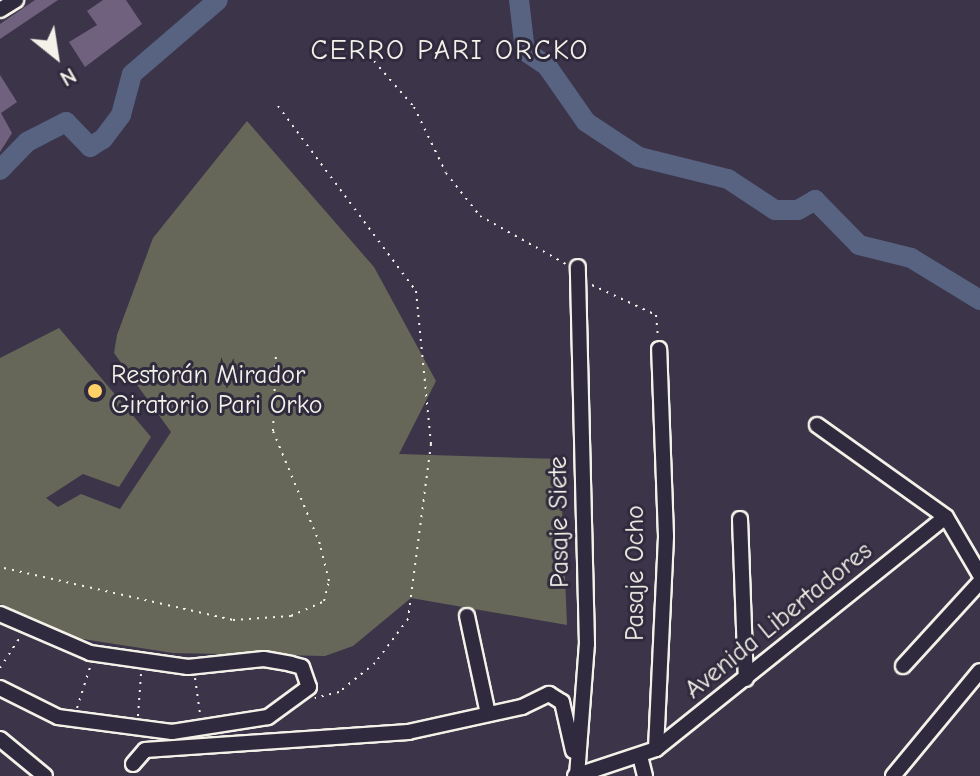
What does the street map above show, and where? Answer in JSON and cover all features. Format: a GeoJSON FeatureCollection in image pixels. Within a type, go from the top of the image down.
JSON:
{"type":"FeatureCollection","features":[{"type":"Feature","properties":{"kind":"street"},"geometry":{"type":"LineString","coordinates":[[0,10],[16,0]]}},
{"type":"Feature","properties":{"kind":"street","name":"Pasaje Siete"},"geometry":{"type":"LineString","coordinates":[[576,776],[587,644],[578,267]]}},
{"type":"Feature","properties":{"kind":"street","name":"Pasaje Ocho"},"geometry":{"type":"LineString","coordinates":[[656,749],[666,536],[659,349]]}},
{"type":"Feature","properties":{"kind":"street"},"geometry":{"type":"LineString","coordinates":[[817,425],[946,517],[980,575]]}},
{"type":"Feature","properties":{"kind":"street","name":"Avenida Libertadores"},"geometry":{"type":"LineString","coordinates":[[576,776],[656,749],[946,517]]}},
{"type":"Feature","properties":{"kind":"street"},"geometry":{"type":"LineString","coordinates":[[740,519],[746,679]]}},
{"type":"Feature","properties":{"kind":"street"},"geometry":{"type":"LineString","coordinates":[[903,666],[980,582]]}},
{"type":"Feature","properties":{"kind":"street"},"geometry":{"type":"LineString","coordinates":[[0,614],[25,629],[94,654],[193,667],[264,659],[308,676],[309,687],[291,704],[268,717],[201,729],[132,729],[73,720],[0,688]]}},
{"type":"Feature","properties":{"kind":"street"},"geometry":{"type":"LineString","coordinates":[[467,616],[488,714]]}},
{"type":"Feature","properties":{"kind":"street"},"geometry":{"type":"LineString","coordinates":[[893,776],[980,671]]}},
{"type":"Feature","properties":{"kind":"street"},"geometry":{"type":"LineString","coordinates":[[133,764],[145,750],[408,732],[488,714],[556,694],[577,758]]}},
{"type":"Feature","properties":{"kind":"street"},"geometry":{"type":"LineString","coordinates":[[132,729],[145,750]]}},
{"type":"Feature","properties":{"kind":"street"},"geometry":{"type":"LineString","coordinates":[[0,739],[45,776]]}},
{"type":"Feature","properties":{"kind":"street"},"geometry":{"type":"LineString","coordinates":[[640,756],[645,776]]}},
{"type":"Feature","properties":{"kind":"path"},"geometry":{"type":"LineString","coordinates":[[353,37],[414,107],[446,173],[480,216],[548,261],[578,267],[596,289],[634,299],[656,315],[659,349]]}},
{"type":"Feature","properties":{"kind":"path"},"geometry":{"type":"LineString","coordinates":[[278,106],[416,291],[431,444],[408,619],[375,663],[339,692],[291,704]]}},
{"type":"Feature","properties":{"kind":"path"},"geometry":{"type":"LineString","coordinates":[[4,568],[233,620],[291,616],[324,601],[329,581],[320,544],[273,431],[276,354]]}},
{"type":"Feature","properties":{"kind":"path"},"geometry":{"type":"LineString","coordinates":[[0,668],[25,629]]}},
{"type":"Feature","properties":{"kind":"path"},"geometry":{"type":"LineString","coordinates":[[73,720],[94,654]]}},
{"type":"Feature","properties":{"kind":"path"},"geometry":{"type":"LineString","coordinates":[[132,729],[142,660]]}},
{"type":"Feature","properties":{"kind":"path"},"geometry":{"type":"LineString","coordinates":[[193,667],[201,729]]}},
{"type":"Feature","properties":{"kind":"green space"},"geometry":{"type":"Polygon","coordinates":[[[247,121],[374,267],[436,381],[399,454],[560,459],[567,625],[411,598],[353,646],[325,656],[173,653],[76,638],[23,620],[0,604],[0,358],[59,328],[151,437],[119,487],[83,474],[46,498],[58,507],[81,494],[120,509],[171,432],[114,353],[117,335],[153,238],[247,121]]]}},
{"type":"Feature","properties":{"kind":"building"},"geometry":{"type":"Polygon","coordinates":[[[35,0],[58,0],[0,39],[0,24],[35,0]]]}},
{"type":"Feature","properties":{"kind":"building"},"geometry":{"type":"Polygon","coordinates":[[[103,0],[126,0],[142,24],[85,67],[69,42],[97,25],[87,11],[103,0]]]}},
{"type":"Feature","properties":{"kind":"building"},"geometry":{"type":"Polygon","coordinates":[[[0,75],[17,102],[1,113],[12,133],[0,152],[0,75]]]}},
{"type":"Feature","properties":{"kind":"waterway"},"geometry":{"type":"LineString","coordinates":[[0,170],[27,142],[66,122],[90,147],[103,139],[121,115],[132,74],[218,0]]}},
{"type":"Feature","properties":{"kind":"waterway"},"geometry":{"type":"LineString","coordinates":[[519,0],[525,51],[547,66],[586,122],[639,157],[728,179],[775,210],[798,210],[815,200],[859,245],[911,258],[980,300]]}},
{"type":"Feature","properties":{"kind":"place","name":"Restorán Mirador Giratorio Pari Orko"},"geometry":{"type":"Point","coordinates":[95,391]}},
{"type":"Feature","properties":{"kind":"district","name":"CERRO PARI ORCKO"},"geometry":{"type":"Point","coordinates":[450,50]}}]}
